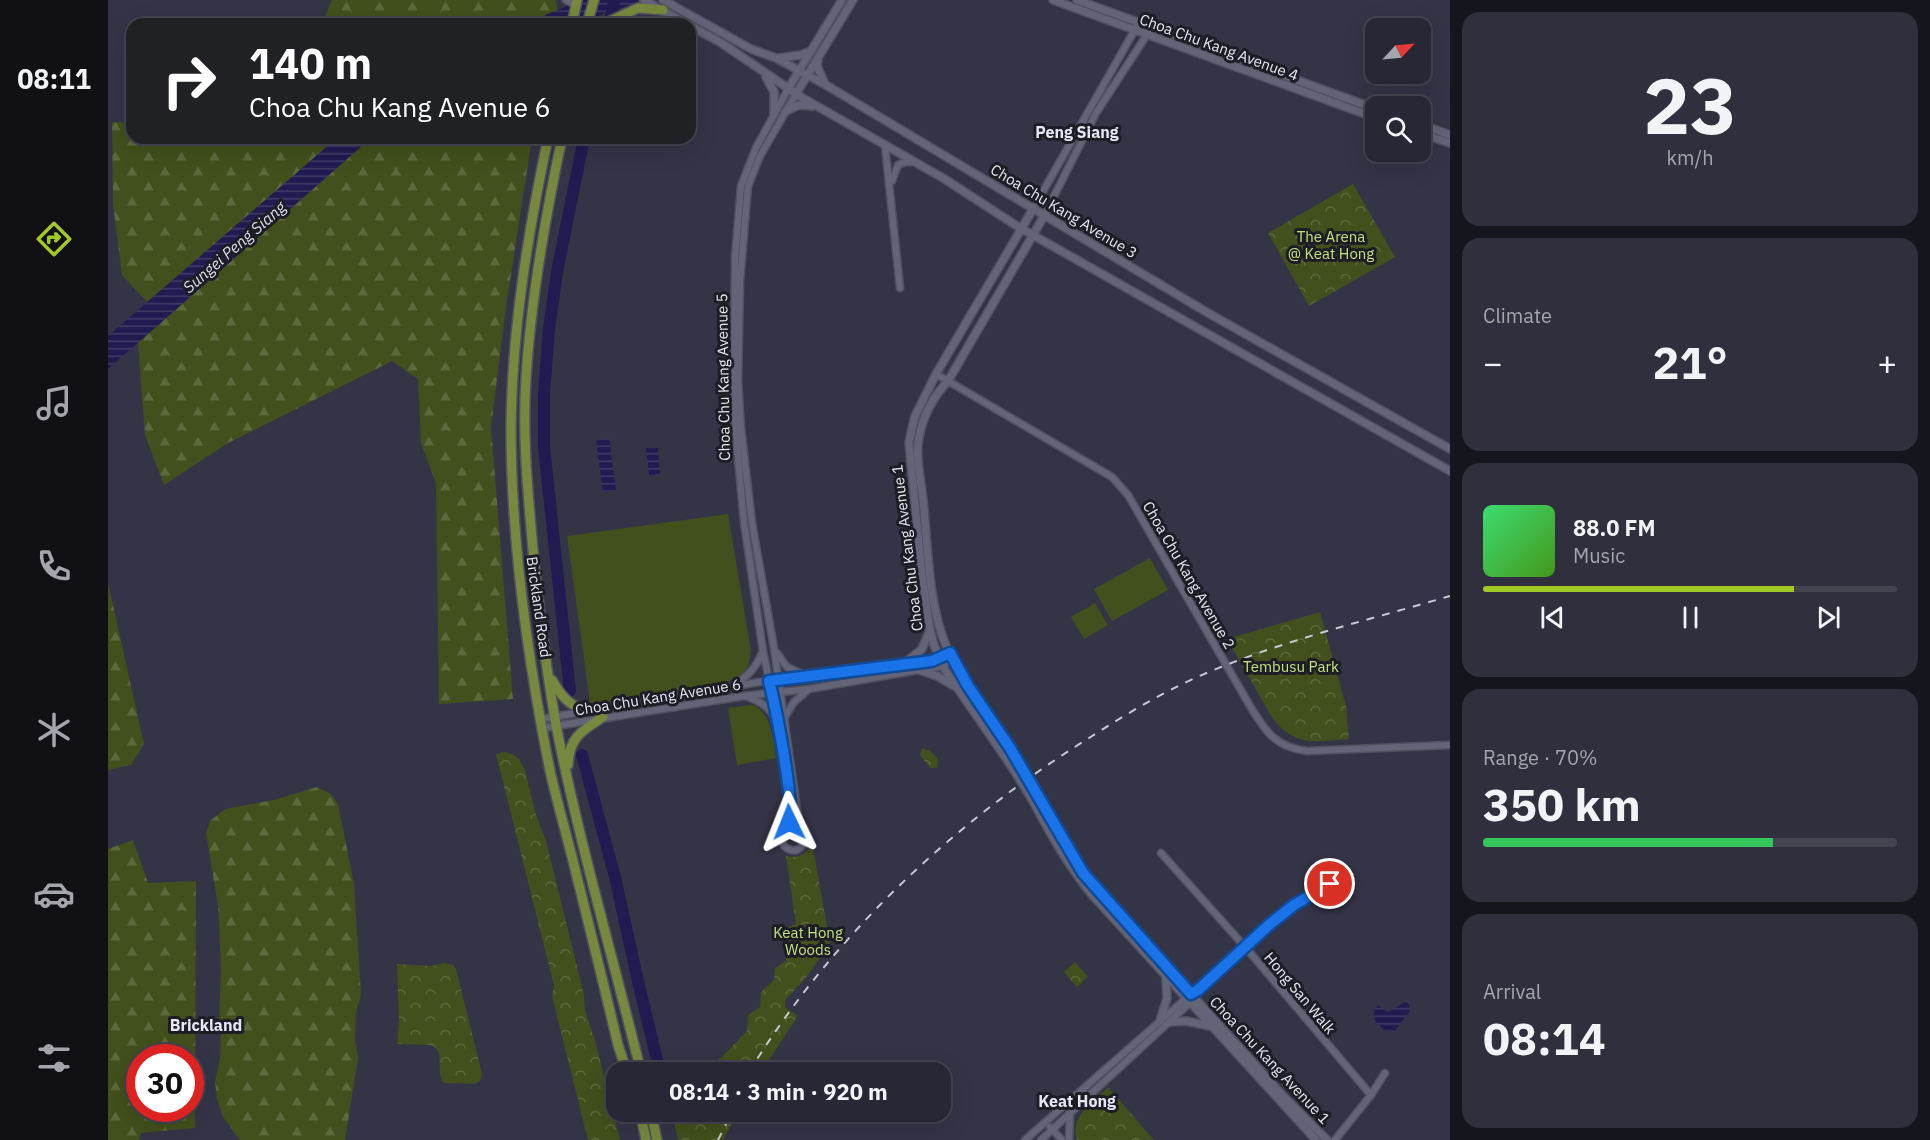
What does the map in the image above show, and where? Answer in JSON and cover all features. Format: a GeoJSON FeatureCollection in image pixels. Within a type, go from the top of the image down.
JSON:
{"type":"FeatureCollection","features":[{"type":"Feature","properties":{"kind":"main road"},"geometry":{"type":"LineString","coordinates":[[589,18],[594,0]]}},
{"type":"Feature","properties":{"kind":"main road"},"geometry":{"type":"LineString","coordinates":[[617,18],[638,8],[663,10]]}},
{"type":"Feature","properties":{"kind":"main road","name":"Brickland Road"},"geometry":{"type":"LineString","coordinates":[[547,144],[530,223],[515,334],[511,426],[517,557],[529,646],[552,778],[624,1062]]}},
{"type":"Feature","properties":{"kind":"main road","name":"Brickland Road"},"geometry":{"type":"LineString","coordinates":[[561,144],[543,229],[532,311],[526,380],[525,470],[541,624],[556,721],[569,786],[638,1062]]}},
{"type":"Feature","properties":{"kind":"main road"},"geometry":{"type":"LineString","coordinates":[[548,672],[561,696],[575,707],[585,711]]}},
{"type":"Feature","properties":{"kind":"main road"},"geometry":{"type":"LineString","coordinates":[[569,786],[569,753],[572,743],[586,728],[603,717]]}},
{"type":"Feature","properties":{"kind":"main road"},"geometry":{"type":"LineString","coordinates":[[642,1122],[646,1140]]}},
{"type":"Feature","properties":{"kind":"main road"},"geometry":{"type":"LineString","coordinates":[[653,1122],[657,1140]]}},
{"type":"Feature","properties":{"kind":"street"},"geometry":{"type":"LineString","coordinates":[[566,0],[576,5]]}},
{"type":"Feature","properties":{"kind":"street"},"geometry":{"type":"LineString","coordinates":[[644,0],[677,18]]}},
{"type":"Feature","properties":{"kind":"street","name":"Choa Chu Kang Avenue 3"},"geometry":{"type":"LineString","coordinates":[[663,0],[695,18]]}},
{"type":"Feature","properties":{"kind":"street"},"geometry":{"type":"LineString","coordinates":[[799,70],[842,0]]}},
{"type":"Feature","properties":{"kind":"street"},"geometry":{"type":"LineString","coordinates":[[807,75],[853,0]]}},
{"type":"Feature","properties":{"kind":"street","name":"Choa Chu Kang Avenue 4"},"geometry":{"type":"LineString","coordinates":[[1053,0],[1365,114]]}},
{"type":"Feature","properties":{"kind":"street","name":"Choa Chu Kang Avenue 4"},"geometry":{"type":"LineString","coordinates":[[1077,0],[1365,105]]}},
{"type":"Feature","properties":{"kind":"street","name":"Choa Chu Kang Avenue 3"},"geometry":{"type":"LineString","coordinates":[[696,18],[751,49],[776,58],[826,85],[1209,313],[1450,449]]}},
{"type":"Feature","properties":{"kind":"street","name":"Choa Chu Kang Avenue 1"},"geometry":{"type":"LineString","coordinates":[[1013,762],[941,662],[930,630],[909,442],[915,416],[936,374],[1023,228],[1138,23]]}},
{"type":"Feature","properties":{"kind":"street","name":"Choa Chu Kang Avenue 1"},"geometry":{"type":"LineString","coordinates":[[1152,27],[1096,113],[1044,216],[948,381],[926,413],[918,438],[918,453],[934,597],[940,627],[952,657],[1013,762],[1083,873],[1192,997],[1327,1140]]}},
{"type":"Feature","properties":{"kind":"street"},"geometry":{"type":"LineString","coordinates":[[696,29],[720,42],[796,94],[915,162],[1033,235],[1450,471]]}},
{"type":"Feature","properties":{"kind":"street"},"geometry":{"type":"LineString","coordinates":[[776,58],[809,52]]}},
{"type":"Feature","properties":{"kind":"street"},"geometry":{"type":"LineString","coordinates":[[818,56],[817,66],[821,79],[826,85]]}},
{"type":"Feature","properties":{"kind":"street","name":"Choa Chu Kang Avenue 5"},"geometry":{"type":"LineString","coordinates":[[779,720],[780,693],[774,648],[758,564],[734,405],[735,253],[741,186],[760,139],[799,70]]}},
{"type":"Feature","properties":{"kind":"street"},"geometry":{"type":"LineString","coordinates":[[765,74],[774,92],[774,114]]}},
{"type":"Feature","properties":{"kind":"street","name":"Choa Chu Kang Avenue 5"},"geometry":{"type":"LineString","coordinates":[[779,720],[763,651],[744,522],[738,381],[741,258],[748,186],[760,156],[807,75]]}},
{"type":"Feature","properties":{"kind":"street"},"geometry":{"type":"LineString","coordinates":[[786,111],[799,105],[810,105],[823,110]]}},
{"type":"Feature","properties":{"kind":"street"},"geometry":{"type":"LineString","coordinates":[[1431,128],[1450,135]]}},
{"type":"Feature","properties":{"kind":"street"},"geometry":{"type":"LineString","coordinates":[[1431,137],[1450,143]]}},
{"type":"Feature","properties":{"kind":"street"},"geometry":{"type":"LineString","coordinates":[[760,139],[767,143]]}},
{"type":"Feature","properties":{"kind":"street"},"geometry":{"type":"LineString","coordinates":[[885,145],[900,288]]}},
{"type":"Feature","properties":{"kind":"street"},"geometry":{"type":"LineString","coordinates":[[890,188],[898,165],[915,162]]}},
{"type":"Feature","properties":{"kind":"street","name":"Choa Chu Kang Avenue 2"},"geometry":{"type":"LineString","coordinates":[[936,374],[1112,477],[1119,484],[1128,495],[1250,706],[1265,730],[1275,740],[1307,751],[1450,745]]}},
{"type":"Feature","properties":{"kind":"street"},"geometry":{"type":"LineString","coordinates":[[905,663],[922,649],[930,630]]}},
{"type":"Feature","properties":{"kind":"street"},"geometry":{"type":"LineString","coordinates":[[774,648],[786,667],[806,675]]}},
{"type":"Feature","properties":{"kind":"street"},"geometry":{"type":"LineString","coordinates":[[731,687],[750,675],[763,651]]}},
{"type":"Feature","properties":{"kind":"street","name":"Choa Chu Kang Avenue 6"},"geometry":{"type":"LineString","coordinates":[[556,721],[603,717],[763,693],[809,689],[916,669],[952,657]]}},
{"type":"Feature","properties":{"kind":"street","name":"Choa Chu Kang Avenue 6"},"geometry":{"type":"LineString","coordinates":[[542,724],[585,711],[778,679],[905,663],[941,662]]}},
{"type":"Feature","properties":{"kind":"street"},"geometry":{"type":"LineString","coordinates":[[916,669],[937,676],[959,689]]}},
{"type":"Feature","properties":{"kind":"street"},"geometry":{"type":"LineString","coordinates":[[744,696],[762,703],[779,720],[799,823],[805,836],[803,845],[796,850],[788,849],[781,841],[781,833],[791,816],[779,720],[809,689]]}},
{"type":"Feature","properties":{"kind":"street"},"geometry":{"type":"LineString","coordinates":[[972,708],[971,702],[975,697]]}},
{"type":"Feature","properties":{"kind":"street","name":"Choa Chu Kang Avenue 1"},"geometry":{"type":"LineString","coordinates":[[1036,799],[1060,851],[1078,878],[1166,978],[1192,997],[1210,1026],[1316,1140]]}},
{"type":"Feature","properties":{"kind":"street","name":"Hong San Walk"},"geometry":{"type":"LineString","coordinates":[[1161,853],[1246,948],[1371,1095]]}},
{"type":"Feature","properties":{"kind":"street"},"geometry":{"type":"LineString","coordinates":[[1025,1140],[1160,1021],[1192,997],[1270,924],[1294,905],[1330,884]]}},
{"type":"Feature","properties":{"kind":"street"},"geometry":{"type":"LineString","coordinates":[[1160,1021],[1167,998],[1166,978]]}},
{"type":"Feature","properties":{"kind":"street"},"geometry":{"type":"LineString","coordinates":[[1040,1128],[1045,1138],[1170,1022],[1192,997]]}},
{"type":"Feature","properties":{"kind":"street"},"geometry":{"type":"LineString","coordinates":[[1170,1022],[1186,1021],[1210,1026]]}},
{"type":"Feature","properties":{"kind":"street"},"geometry":{"type":"LineString","coordinates":[[1339,1139],[1385,1073]]}},
{"type":"Feature","properties":{"kind":"street"},"geometry":{"type":"LineString","coordinates":[[1069,1101],[1073,1111],[1069,1140]]}},
{"type":"Feature","properties":{"kind":"street"},"geometry":{"type":"LineString","coordinates":[[1046,1122],[1062,1140]]}},
{"type":"Feature","properties":{"kind":"green space"},"geometry":{"type":"Polygon","coordinates":[[[332,0],[555,0],[558,10],[539,18],[324,18],[332,0]]]}},
{"type":"Feature","properties":{"kind":"green space"},"geometry":{"type":"Polygon","coordinates":[[[112,122],[126,123],[126,144],[330,144],[147,302],[122,275],[113,204],[112,122]]]}},
{"type":"Feature","properties":{"kind":"green space"},"geometry":{"type":"Polygon","coordinates":[[[364,144],[531,144],[506,307],[491,427],[513,699],[439,704],[436,483],[421,443],[418,379],[392,361],[228,443],[164,485],[145,435],[138,343],[364,144]]]}},
{"type":"Feature","properties":{"kind":"green space","name":"The Arena @ Keat Hong"},"geometry":{"type":"Polygon","coordinates":[[[1353,184],[1395,257],[1309,306],[1268,233],[1353,184]]]}},
{"type":"Feature","properties":{"kind":"green space"},"geometry":{"type":"Polygon","coordinates":[[[728,514],[751,651],[748,667],[738,679],[591,709],[567,536],[728,514]]]}},
{"type":"Feature","properties":{"kind":"green space"},"geometry":{"type":"Polygon","coordinates":[[[1150,558],[1168,590],[1112,621],[1094,589],[1150,558]]]}},
{"type":"Feature","properties":{"kind":"green space"},"geometry":{"type":"Polygon","coordinates":[[[108,583],[144,744],[131,765],[108,770],[108,583]]]}},
{"type":"Feature","properties":{"kind":"green space"},"geometry":{"type":"Polygon","coordinates":[[[1095,603],[1108,625],[1084,639],[1071,617],[1095,603]]]}},
{"type":"Feature","properties":{"kind":"green space","name":"Tembusu Park"},"geometry":{"type":"Polygon","coordinates":[[[1320,612],[1346,706],[1349,739],[1308,741],[1290,735],[1273,719],[1227,639],[1320,612]]]}},
{"type":"Feature","properties":{"kind":"green space"},"geometry":{"type":"Polygon","coordinates":[[[752,705],[758,708],[767,719],[776,758],[737,765],[728,708],[752,705]]]}},
{"type":"Feature","properties":{"kind":"green space"},"geometry":{"type":"Polygon","coordinates":[[[922,748],[930,751],[938,759],[937,768],[930,768],[920,755],[922,748]]]}},
{"type":"Feature","properties":{"kind":"green space"},"geometry":{"type":"Polygon","coordinates":[[[504,752],[512,754],[519,759],[525,770],[536,815],[546,841],[584,995],[585,1010],[606,1084],[606,1122],[616,1122],[620,1140],[588,1140],[552,996],[554,986],[496,754],[504,752]]]}},
{"type":"Feature","properties":{"kind":"green space"},"geometry":{"type":"Polygon","coordinates":[[[317,787],[331,794],[338,804],[354,884],[361,995],[356,1012],[355,1040],[358,1058],[345,1140],[240,1140],[223,1117],[217,1099],[215,1082],[220,1058],[221,969],[218,905],[206,833],[210,821],[225,809],[274,800],[317,787]]]}},
{"type":"Feature","properties":{"kind":"green space"},"geometry":{"type":"Polygon","coordinates":[[[133,840],[148,883],[196,881],[195,1044],[126,1044],[126,1122],[195,1122],[195,1128],[141,1133],[139,1140],[108,1140],[108,849],[133,840]]]}},
{"type":"Feature","properties":{"kind":"green space","name":"Keat Hong Woods"},"geometry":{"type":"Polygon","coordinates":[[[812,842],[830,944],[804,980],[785,1000],[785,1007],[798,1016],[768,1062],[717,1062],[747,1031],[748,1015],[760,1007],[761,992],[774,980],[775,968],[786,961],[788,927],[796,924],[786,856],[795,857],[808,850],[812,842]]]}},
{"type":"Feature","properties":{"kind":"green space"},"geometry":{"type":"Polygon","coordinates":[[[1075,962],[1088,977],[1077,987],[1064,972],[1075,962]]]}},
{"type":"Feature","properties":{"kind":"green space"},"geometry":{"type":"Polygon","coordinates":[[[445,963],[453,965],[456,969],[482,1074],[480,1081],[474,1084],[444,1083],[440,1073],[440,1057],[436,1048],[431,1045],[397,1044],[399,1020],[397,964],[430,966],[445,963]]]}},
{"type":"Feature","properties":{"kind":"green space"},"geometry":{"type":"Polygon","coordinates":[[[1108,1087],[1154,1140],[1077,1140],[1075,1131],[1079,1117],[1089,1104],[1108,1087]]]}},
{"type":"Feature","properties":{"kind":"green space"},"geometry":{"type":"Polygon","coordinates":[[[674,1122],[733,1122],[723,1140],[678,1140],[674,1122]]]}},
{"type":"Feature","properties":{"kind":"water"},"geometry":{"type":"Polygon","coordinates":[[[580,0],[638,0],[637,4],[594,18],[539,18],[580,0]]]}},
{"type":"Feature","properties":{"kind":"water","name":"Sungei Peng Siang"},"geometry":{"type":"Polygon","coordinates":[[[330,144],[364,144],[108,369],[108,336],[330,144]]]}},
{"type":"Feature","properties":{"kind":"water"},"geometry":{"type":"Polygon","coordinates":[[[609,438],[616,490],[603,492],[596,440],[609,438]]]}},
{"type":"Feature","properties":{"kind":"water"},"geometry":{"type":"Polygon","coordinates":[[[646,448],[658,448],[660,474],[649,475],[646,448]]]}},
{"type":"Feature","properties":{"kind":"water"},"geometry":{"type":"Polygon","coordinates":[[[1405,1002],[1409,1004],[1410,1011],[1395,1031],[1384,1030],[1375,1021],[1374,1010],[1378,1005],[1388,1012],[1405,1002]]]}},
{"type":"Feature","properties":{"kind":"waterway"},"geometry":{"type":"LineString","coordinates":[[611,18],[614,0]]}},
{"type":"Feature","properties":{"kind":"waterway"},"geometry":{"type":"LineString","coordinates":[[570,691],[544,447],[544,394],[549,329],[557,272],[583,144]]}},
{"type":"Feature","properties":{"kind":"waterway"},"geometry":{"type":"LineString","coordinates":[[582,755],[615,877],[658,1062]]}},
{"type":"Feature","properties":{"kind":"railway"},"geometry":{"type":"LineString","coordinates":[[756,1062],[818,974],[900,885],[990,807],[1039,771],[1128,714],[1195,678],[1289,643],[1450,596]]}},
{"type":"Feature","properties":{"kind":"railway"},"geometry":{"type":"LineString","coordinates":[[718,1140],[727,1122]]}},
{"type":"Feature","properties":{"kind":"district","name":"Peng Siang"},"geometry":{"type":"Point","coordinates":[1077,132]}},
{"type":"Feature","properties":{"kind":"district","name":"Brickland"},"geometry":{"type":"Point","coordinates":[206,1025]}},
{"type":"Feature","properties":{"kind":"district","name":"Keat Hong"},"geometry":{"type":"Point","coordinates":[1077,1101]}},
{"type":"Feature","properties":{"kind":"route"},"geometry":{"type":"LineString","coordinates":[[789,822],[791,816],[787,784],[769,681],[932,661],[950,653],[968,686],[1010,748],[1083,873],[1191,994],[1294,905],[1330,884]]}}]}
